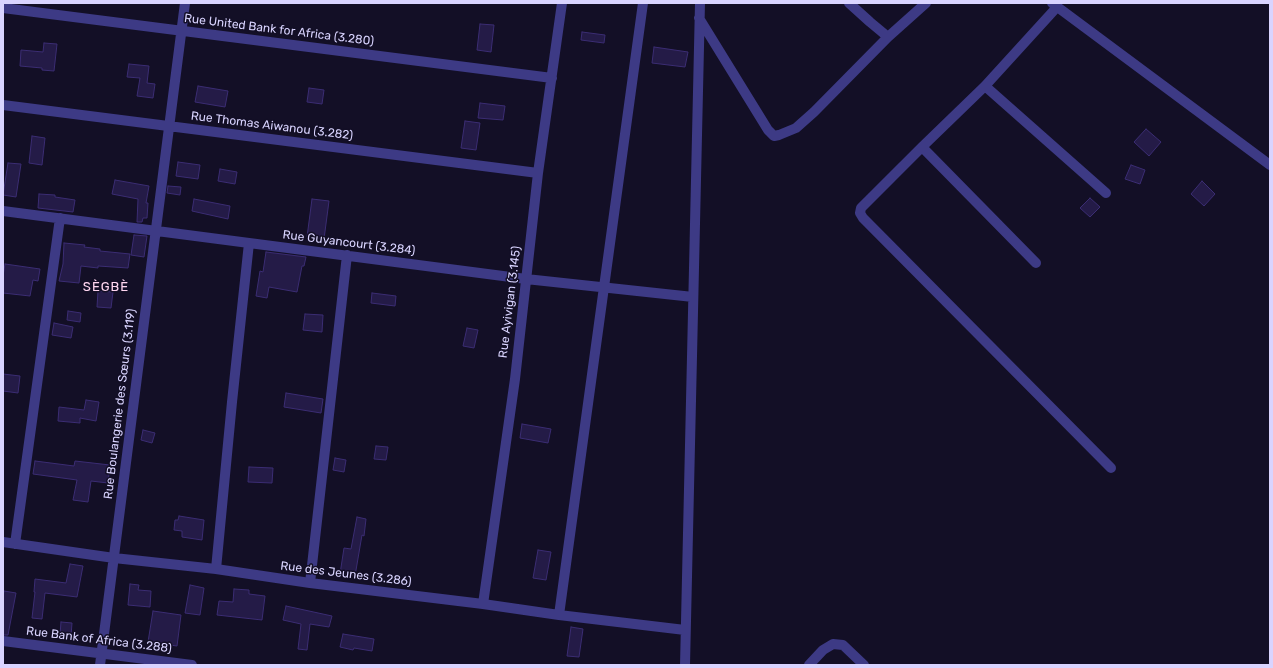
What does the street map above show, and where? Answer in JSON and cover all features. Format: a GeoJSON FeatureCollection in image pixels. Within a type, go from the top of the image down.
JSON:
{"type":"FeatureCollection","features":[{"type":"Feature","properties":{"kind":"street","name":"Rue Boulangerie des Sœurs (3.119)"},"geometry":{"type":"LineString","coordinates":[[100,665],[185,3]]}},
{"type":"Feature","properties":{"kind":"street","name":"Rue Ayivigan (3.145)"},"geometry":{"type":"LineString","coordinates":[[483,604],[514,379],[538,173],[562,3]]}},
{"type":"Feature","properties":{"kind":"street"},"geometry":{"type":"LineString","coordinates":[[559,615],[643,3]]}},
{"type":"Feature","properties":{"kind":"street"},"geometry":{"type":"LineString","coordinates":[[685,665],[699,18],[697,3]]}},
{"type":"Feature","properties":{"kind":"street"},"geometry":{"type":"LineString","coordinates":[[849,3],[888,37]]}},
{"type":"Feature","properties":{"kind":"street"},"geometry":{"type":"LineString","coordinates":[[699,18],[768,130],[774,136],[785,134],[796,128],[814,112],[888,37],[926,3]]}},
{"type":"Feature","properties":{"kind":"street"},"geometry":{"type":"LineString","coordinates":[[1112,468],[863,218],[860,212],[861,208],[985,86],[1055,5],[1270,165]]}},
{"type":"Feature","properties":{"kind":"street","name":"Rue United Bank for Africa (3.280)"},"geometry":{"type":"LineString","coordinates":[[3,8],[552,78]]}},
{"type":"Feature","properties":{"kind":"street"},"geometry":{"type":"LineString","coordinates":[[985,86],[1106,193]]}},
{"type":"Feature","properties":{"kind":"street","name":"Rue Thomas Aiwanou (3.282)"},"geometry":{"type":"LineString","coordinates":[[3,105],[538,173]]}},
{"type":"Feature","properties":{"kind":"street"},"geometry":{"type":"LineString","coordinates":[[922,147],[1036,263]]}},
{"type":"Feature","properties":{"kind":"street","name":"Rue Guyancourt (3.284)"},"geometry":{"type":"LineString","coordinates":[[3,210],[526,279],[693,297]]}},
{"type":"Feature","properties":{"kind":"street"},"geometry":{"type":"LineString","coordinates":[[15,544],[60,218]]}},
{"type":"Feature","properties":{"kind":"street"},"geometry":{"type":"LineString","coordinates":[[216,569],[249,243]]}},
{"type":"Feature","properties":{"kind":"street"},"geometry":{"type":"LineString","coordinates":[[310,584],[347,256]]}},
{"type":"Feature","properties":{"kind":"street","name":"Rue des Jeunes (3.286)"},"geometry":{"type":"LineString","coordinates":[[3,542],[114,558],[216,569],[310,584],[483,604],[559,615],[685,630]]}},
{"type":"Feature","properties":{"kind":"street","name":"Rue Bank of Africa (3.288)"},"geometry":{"type":"LineString","coordinates":[[3,641],[192,665]]}},
{"type":"Feature","properties":{"kind":"street"},"geometry":{"type":"LineString","coordinates":[[809,665],[823,650],[833,644],[843,644],[864,665]]}},
{"type":"Feature","properties":{"kind":"building"},"geometry":{"type":"Polygon","coordinates":[[[480,24],[494,25],[491,52],[477,50],[480,24]]]}},
{"type":"Feature","properties":{"kind":"building"},"geometry":{"type":"Polygon","coordinates":[[[582,32],[605,35],[604,43],[581,40],[582,32]]]}},
{"type":"Feature","properties":{"kind":"building"},"geometry":{"type":"Polygon","coordinates":[[[44,43],[57,44],[54,71],[42,70],[42,68],[20,66],[21,50],[43,52],[44,43]]]}},
{"type":"Feature","properties":{"kind":"building"},"geometry":{"type":"Polygon","coordinates":[[[654,47],[688,52],[685,67],[652,63],[654,47]]]}},
{"type":"Feature","properties":{"kind":"building"},"geometry":{"type":"Polygon","coordinates":[[[129,64],[149,66],[147,83],[155,84],[153,98],[137,96],[140,78],[127,77],[129,64]]]}},
{"type":"Feature","properties":{"kind":"building"},"geometry":{"type":"Polygon","coordinates":[[[198,86],[228,91],[225,107],[195,102],[198,86]]]}},
{"type":"Feature","properties":{"kind":"building"},"geometry":{"type":"Polygon","coordinates":[[[309,88],[324,90],[322,104],[307,102],[309,88]]]}},
{"type":"Feature","properties":{"kind":"building"},"geometry":{"type":"Polygon","coordinates":[[[480,103],[505,106],[503,120],[478,118],[480,103]]]}},
{"type":"Feature","properties":{"kind":"building"},"geometry":{"type":"Polygon","coordinates":[[[465,121],[480,123],[476,150],[461,148],[465,121]]]}},
{"type":"Feature","properties":{"kind":"building"},"geometry":{"type":"Polygon","coordinates":[[[1146,129],[1161,142],[1149,156],[1134,142],[1146,129]]]}},
{"type":"Feature","properties":{"kind":"building"},"geometry":{"type":"Polygon","coordinates":[[[32,136],[45,138],[42,165],[29,163],[32,136]]]}},
{"type":"Feature","properties":{"kind":"building"},"geometry":{"type":"Polygon","coordinates":[[[178,162],[200,165],[198,179],[176,176],[178,162]]]}},
{"type":"Feature","properties":{"kind":"building"},"geometry":{"type":"Polygon","coordinates":[[[8,163],[21,164],[16,197],[3,195],[8,163]]]}},
{"type":"Feature","properties":{"kind":"building"},"geometry":{"type":"Polygon","coordinates":[[[1131,165],[1145,170],[1140,184],[1125,179],[1131,165]]]}},
{"type":"Feature","properties":{"kind":"building"},"geometry":{"type":"Polygon","coordinates":[[[220,169],[237,172],[235,184],[218,181],[220,169]]]}},
{"type":"Feature","properties":{"kind":"building"},"geometry":{"type":"Polygon","coordinates":[[[115,180],[149,186],[146,203],[148,203],[147,218],[143,218],[142,222],[137,222],[138,199],[112,194],[115,180]]]}},
{"type":"Feature","properties":{"kind":"building"},"geometry":{"type":"Polygon","coordinates":[[[1202,181],[1215,194],[1204,206],[1191,194],[1202,181]]]}},
{"type":"Feature","properties":{"kind":"building"},"geometry":{"type":"Polygon","coordinates":[[[168,186],[181,187],[180,195],[167,193],[168,186]]]}},
{"type":"Feature","properties":{"kind":"building"},"geometry":{"type":"Polygon","coordinates":[[[39,194],[55,195],[55,197],[75,200],[73,212],[38,208],[39,194]]]}},
{"type":"Feature","properties":{"kind":"building"},"geometry":{"type":"Polygon","coordinates":[[[1090,198],[1100,207],[1090,217],[1080,208],[1090,198]]]}},
{"type":"Feature","properties":{"kind":"building"},"geometry":{"type":"Polygon","coordinates":[[[194,199],[230,206],[228,219],[192,211],[194,199]]]}},
{"type":"Feature","properties":{"kind":"building"},"geometry":{"type":"Polygon","coordinates":[[[312,199],[329,201],[324,239],[307,237],[312,199]]]}},
{"type":"Feature","properties":{"kind":"building"},"geometry":{"type":"Polygon","coordinates":[[[134,235],[147,236],[144,257],[131,255],[134,235]]]}},
{"type":"Feature","properties":{"kind":"building"},"geometry":{"type":"Polygon","coordinates":[[[64,243],[85,245],[84,247],[100,249],[100,251],[130,254],[128,268],[98,266],[98,268],[81,266],[79,283],[59,281],[63,264],[64,243]]]}},
{"type":"Feature","properties":{"kind":"building"},"geometry":{"type":"Polygon","coordinates":[[[266,252],[306,257],[304,266],[302,266],[297,292],[269,287],[267,298],[256,296],[260,271],[263,272],[266,252]]]}},
{"type":"Feature","properties":{"kind":"building"},"geometry":{"type":"Polygon","coordinates":[[[5,264],[40,269],[38,281],[33,280],[30,296],[3,293],[5,264]]]}},
{"type":"Feature","properties":{"kind":"building"},"geometry":{"type":"Polygon","coordinates":[[[98,291],[113,292],[111,308],[97,307],[98,291]]]}},
{"type":"Feature","properties":{"kind":"building"},"geometry":{"type":"Polygon","coordinates":[[[372,293],[396,296],[395,306],[371,303],[372,293]]]}},
{"type":"Feature","properties":{"kind":"building"},"geometry":{"type":"Polygon","coordinates":[[[68,311],[81,313],[80,322],[67,320],[68,311]]]}},
{"type":"Feature","properties":{"kind":"building"},"geometry":{"type":"Polygon","coordinates":[[[305,314],[323,315],[322,332],[303,330],[305,314]]]}},
{"type":"Feature","properties":{"kind":"building"},"geometry":{"type":"Polygon","coordinates":[[[54,323],[73,327],[71,338],[52,335],[54,323]]]}},
{"type":"Feature","properties":{"kind":"building"},"geometry":{"type":"Polygon","coordinates":[[[467,328],[478,330],[474,348],[463,346],[467,328]]]}},
{"type":"Feature","properties":{"kind":"building"},"geometry":{"type":"Polygon","coordinates":[[[3,374],[20,376],[18,393],[3,391],[3,374]]]}},
{"type":"Feature","properties":{"kind":"building"},"geometry":{"type":"Polygon","coordinates":[[[286,393],[323,399],[321,413],[284,407],[286,393]]]}},
{"type":"Feature","properties":{"kind":"building"},"geometry":{"type":"Polygon","coordinates":[[[86,400],[99,402],[96,421],[80,418],[80,423],[58,421],[59,407],[84,410],[86,400]]]}},
{"type":"Feature","properties":{"kind":"building"},"geometry":{"type":"Polygon","coordinates":[[[522,424],[551,429],[548,443],[520,438],[522,424]]]}},
{"type":"Feature","properties":{"kind":"building"},"geometry":{"type":"Polygon","coordinates":[[[143,430],[155,433],[152,443],[141,440],[143,430]]]}},
{"type":"Feature","properties":{"kind":"building"},"geometry":{"type":"Polygon","coordinates":[[[376,446],[388,447],[386,460],[374,459],[376,446]]]}},
{"type":"Feature","properties":{"kind":"building"},"geometry":{"type":"Polygon","coordinates":[[[335,458],[346,460],[344,472],[333,470],[335,458]]]}},
{"type":"Feature","properties":{"kind":"building"},"geometry":{"type":"Polygon","coordinates":[[[35,461],[74,466],[75,461],[110,465],[108,483],[91,481],[88,502],[73,500],[77,480],[33,474],[35,461]]]}},
{"type":"Feature","properties":{"kind":"building"},"geometry":{"type":"Polygon","coordinates":[[[249,467],[273,468],[272,483],[248,482],[249,467]]]}},
{"type":"Feature","properties":{"kind":"building"},"geometry":{"type":"Polygon","coordinates":[[[179,516],[204,520],[202,540],[182,537],[182,531],[174,530],[175,520],[178,520],[179,516]]]}},
{"type":"Feature","properties":{"kind":"building"},"geometry":{"type":"Polygon","coordinates":[[[357,517],[366,519],[364,536],[362,535],[355,576],[340,574],[344,548],[351,549],[357,517]]]}},
{"type":"Feature","properties":{"kind":"building"},"geometry":{"type":"Polygon","coordinates":[[[538,550],[551,552],[546,580],[533,578],[538,550]]]}},
{"type":"Feature","properties":{"kind":"building"},"geometry":{"type":"Polygon","coordinates":[[[70,564],[83,566],[77,597],[45,593],[42,619],[32,618],[35,579],[66,583],[70,564]]]}},
{"type":"Feature","properties":{"kind":"building"},"geometry":{"type":"Polygon","coordinates":[[[130,584],[139,585],[138,590],[151,591],[150,607],[128,605],[130,584]]]}},
{"type":"Feature","properties":{"kind":"building"},"geometry":{"type":"Polygon","coordinates":[[[190,585],[204,588],[200,615],[185,613],[190,585]]]}},
{"type":"Feature","properties":{"kind":"building"},"geometry":{"type":"Polygon","coordinates":[[[234,589],[249,590],[249,594],[265,596],[262,620],[217,615],[219,601],[233,602],[234,589]]]}},
{"type":"Feature","properties":{"kind":"building"},"geometry":{"type":"Polygon","coordinates":[[[4,591],[16,593],[8,635],[3,635],[4,591]]]}},
{"type":"Feature","properties":{"kind":"building"},"geometry":{"type":"Polygon","coordinates":[[[286,606],[332,616],[329,627],[310,624],[307,650],[298,649],[301,624],[283,620],[286,606]]]}},
{"type":"Feature","properties":{"kind":"building"},"geometry":{"type":"Polygon","coordinates":[[[153,611],[181,615],[177,646],[148,642],[153,611]]]}},
{"type":"Feature","properties":{"kind":"building"},"geometry":{"type":"Polygon","coordinates":[[[61,622],[72,623],[71,636],[60,635],[61,622]]]}},
{"type":"Feature","properties":{"kind":"building"},"geometry":{"type":"Polygon","coordinates":[[[571,627],[583,629],[579,657],[567,656],[571,627]]]}},
{"type":"Feature","properties":{"kind":"building"},"geometry":{"type":"Polygon","coordinates":[[[343,634],[374,639],[372,651],[354,648],[353,650],[340,647],[343,634]]]}},
{"type":"Feature","properties":{"kind":"district","name":"SÈGBÈ"},"geometry":{"type":"Point","coordinates":[106,287]}}]}
